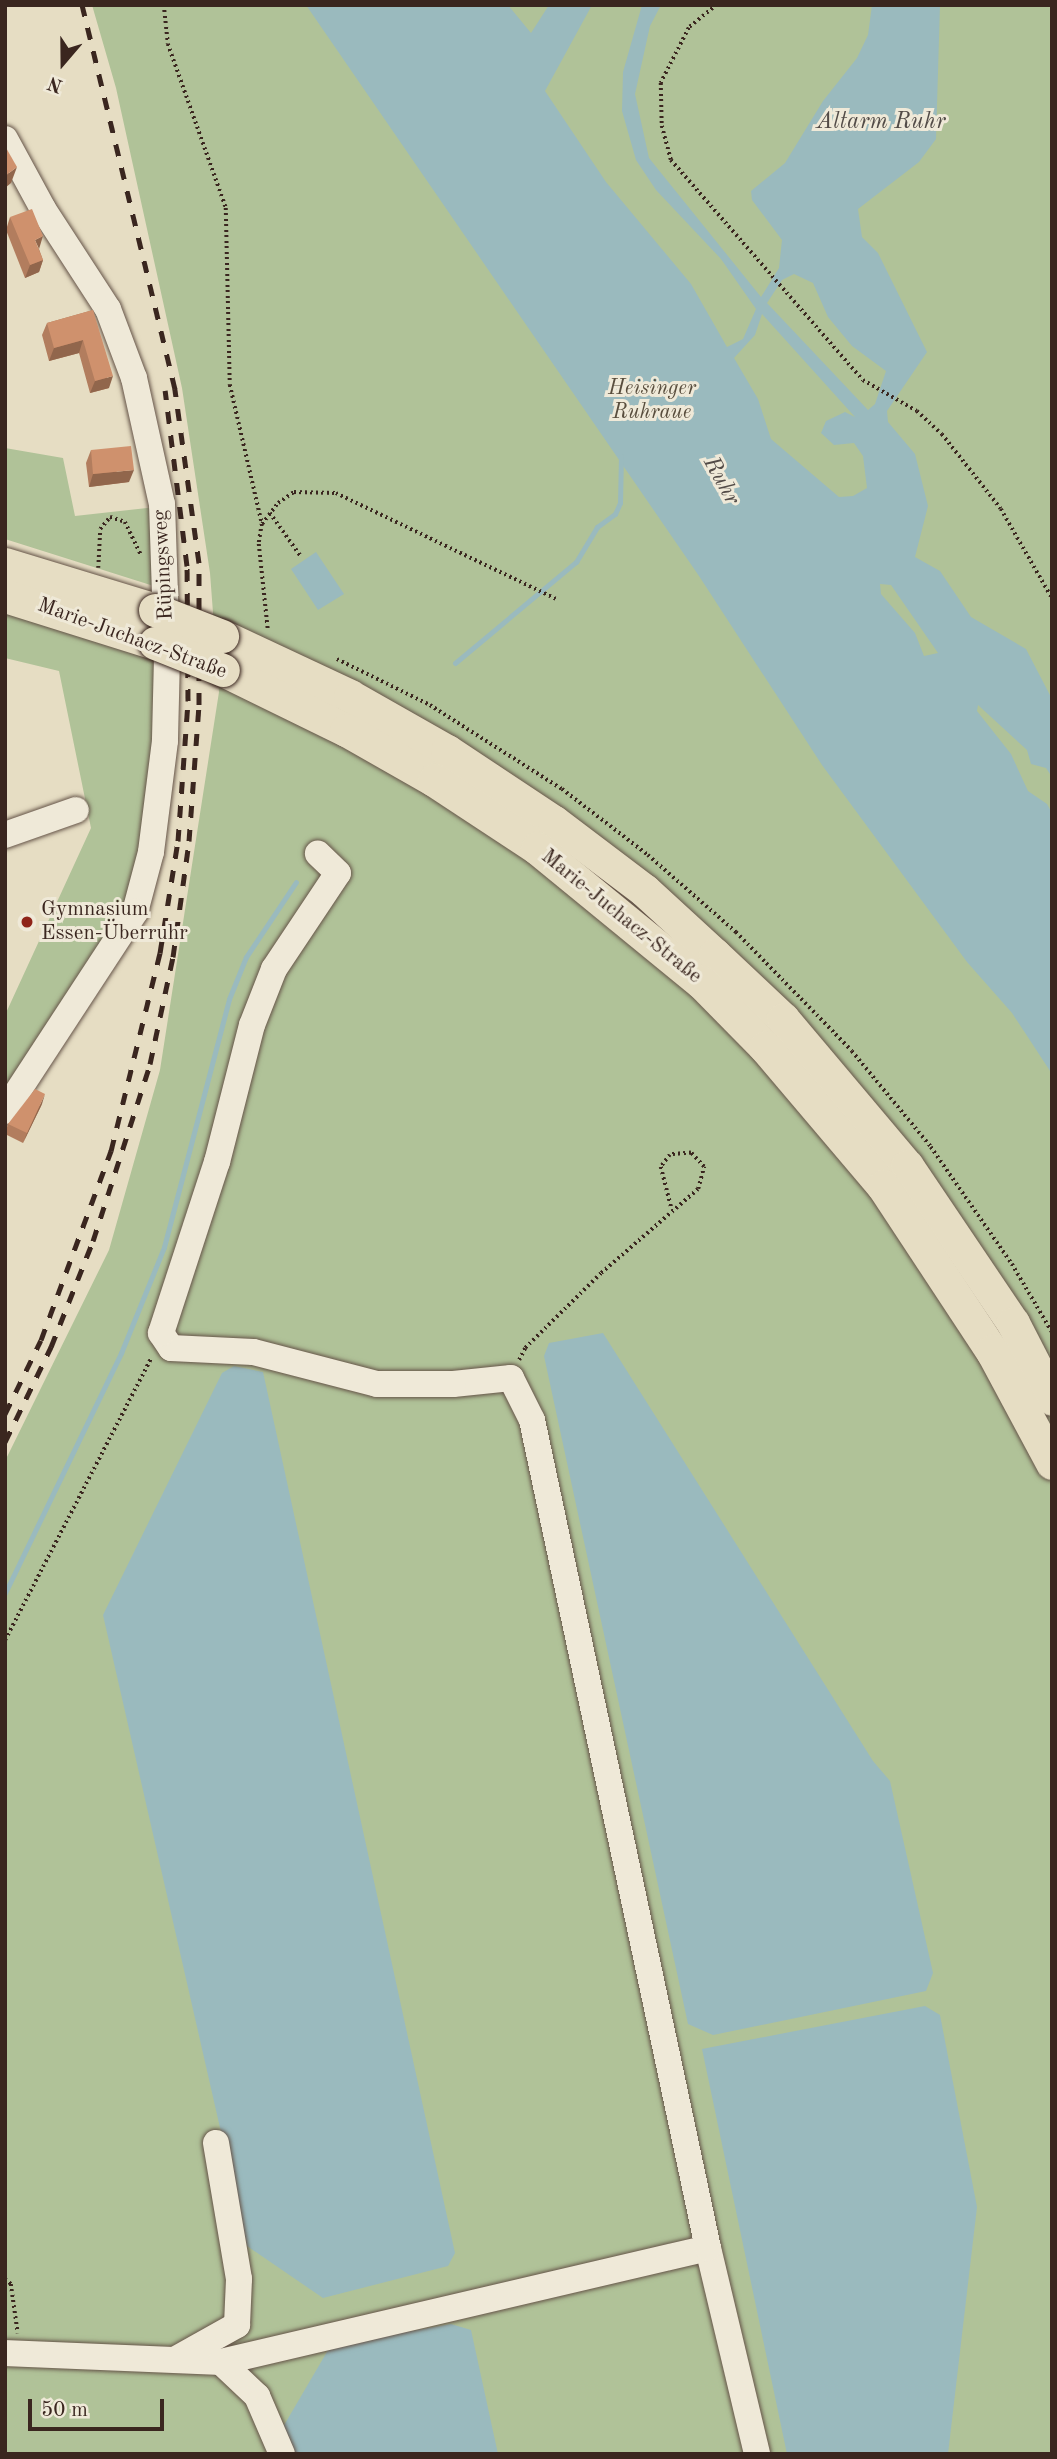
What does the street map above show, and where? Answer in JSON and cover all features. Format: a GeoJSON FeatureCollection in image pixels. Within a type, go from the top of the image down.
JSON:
{"type":"FeatureCollection","features":[{"type":"Feature","properties":{"kind":"main road","name":"Marie-Juchacz-Straße"},"geometry":{"type":"LineString","coordinates":[[5,564],[155,610],[222,636],[350,696],[447,751],[554,822],[644,890],[783,1018],[907,1166],[1006,1312],[1052,1398]]}},
{"type":"Feature","properties":{"kind":"main road","name":"Marie-Juchacz-Straße"},"geometry":{"type":"LineString","coordinates":[[5,596],[155,643],[223,670],[346,730],[457,796],[537,848],[701,982],[765,1047],[883,1186],[979,1330],[1052,1463]]}},
{"type":"Feature","properties":{"kind":"street","name":"Rüpingsweg"},"geometry":{"type":"LineString","coordinates":[[5,139],[43,209],[108,309],[134,379],[162,504],[167,631],[165,741],[151,852],[135,912],[5,1111]]}},
{"type":"Feature","properties":{"kind":"street"},"geometry":{"type":"LineString","coordinates":[[5,835],[76,810]]}},
{"type":"Feature","properties":{"kind":"street"},"geometry":{"type":"LineString","coordinates":[[318,854],[338,873],[274,969],[251,1026],[217,1162],[161,1333],[171,1348],[253,1352],[377,1384],[453,1384],[511,1378],[532,1420],[708,2248],[757,2454]]}},
{"type":"Feature","properties":{"kind":"street"},"geometry":{"type":"LineString","coordinates":[[175,2360],[237,2325],[239,2279],[216,2143]]}},
{"type":"Feature","properties":{"kind":"street"},"geometry":{"type":"LineString","coordinates":[[13,2353],[220,2362],[708,2248]]}},
{"type":"Feature","properties":{"kind":"street"},"geometry":{"type":"LineString","coordinates":[[220,2362],[257,2396],[282,2454]]}},
{"type":"Feature","properties":{"kind":"path"},"geometry":{"type":"LineString","coordinates":[[164,5],[168,44],[226,208],[230,385],[262,524],[259,544],[270,612],[268,631]]}},
{"type":"Feature","properties":{"kind":"path"},"geometry":{"type":"LineString","coordinates":[[717,5],[689,27],[664,74],[660,97],[665,143],[682,177],[874,388],[917,411],[968,464],[1013,528],[1052,598]]}},
{"type":"Feature","properties":{"kind":"path"},"geometry":{"type":"LineString","coordinates":[[262,524],[270,513],[294,492],[336,493],[556,599]]}},
{"type":"Feature","properties":{"kind":"path"},"geometry":{"type":"LineString","coordinates":[[270,513],[300,555]]}},
{"type":"Feature","properties":{"kind":"path"},"geometry":{"type":"LineString","coordinates":[[98,570],[100,529],[110,517],[120,519]]}},
{"type":"Feature","properties":{"kind":"path"},"geometry":{"type":"LineString","coordinates":[[511,1378],[525,1348],[703,1183],[704,1167],[691,1153],[670,1155],[661,1167],[672,1210]]}},
{"type":"Feature","properties":{"kind":"path"},"geometry":{"type":"LineString","coordinates":[[5,1640],[152,1357],[166,1341]]}},
{"type":"Feature","properties":{"kind":"path"},"geometry":{"type":"LineString","coordinates":[[5,2279],[11,2284],[13,2353]]}},
{"type":"Feature","properties":{"kind":"green space","name":"Heisinger Ruhraue"},"geometry":{"type":"Polygon","coordinates":[[[92,5],[1052,5],[1052,2454],[5,2454],[5,1461],[109,1250],[160,1070],[219,692],[210,573],[182,388],[116,88],[92,5]]]}},
{"type":"Feature","properties":{"kind":"green space"},"geometry":{"type":"Polygon","coordinates":[[[5,448],[63,458],[75,516],[156,507],[160,588],[5,539],[5,448]]]}},
{"type":"Feature","properties":{"kind":"green space"},"geometry":{"type":"Polygon","coordinates":[[[5,600],[164,656],[141,881],[5,1101],[5,1015],[91,828],[59,671],[5,658],[5,600]]]}},
{"type":"Feature","properties":{"kind":"water"},"geometry":{"type":"Polygon","coordinates":[[[306,5],[508,5],[531,33],[549,5],[592,5],[545,91],[606,182],[691,284],[727,347],[743,339],[756,309],[721,259],[656,190],[636,160],[622,111],[623,72],[642,5],[661,5],[650,26],[635,94],[649,158],[761,297],[779,268],[782,240],[752,200],[751,191],[785,163],[823,101],[857,58],[868,35],[872,5],[940,5],[936,139],[919,162],[858,209],[862,237],[878,253],[927,352],[887,411],[888,422],[915,454],[928,506],[915,557],[940,571],[971,617],[1026,649],[1052,699],[1052,777],[1046,768],[1031,764],[1027,750],[978,705],[977,711],[1011,754],[1028,791],[1047,804],[1052,813],[1052,1074],[1012,1013],[967,962],[822,765],[699,576],[306,5]],[[794,274],[782,280],[767,303],[868,410],[875,404],[886,371],[852,346],[828,317],[813,283],[794,274]],[[762,314],[755,335],[734,358],[758,399],[771,439],[839,497],[853,496],[867,488],[863,456],[854,443],[834,445],[821,433],[826,421],[845,412],[855,417],[762,314]],[[880,584],[881,594],[915,633],[924,656],[938,653],[891,585],[880,584]]]}},
{"type":"Feature","properties":{"kind":"water"},"geometry":{"type":"Polygon","coordinates":[[[316,552],[344,594],[318,610],[291,569],[316,552]]]}},
{"type":"Feature","properties":{"kind":"water"},"geometry":{"type":"Polygon","coordinates":[[[603,1333],[873,1761],[890,1781],[933,1973],[926,1991],[713,2035],[688,2024],[544,1356],[549,1343],[603,1333]]]}},
{"type":"Feature","properties":{"kind":"water"},"geometry":{"type":"Polygon","coordinates":[[[234,1366],[263,1372],[455,2253],[448,2266],[323,2298],[247,2246],[103,1615],[222,1373],[234,1366]]]}},
{"type":"Feature","properties":{"kind":"water"},"geometry":{"type":"Polygon","coordinates":[[[925,2006],[940,2015],[977,2207],[948,2454],[787,2454],[702,2049],[925,2006]]]}},
{"type":"Feature","properties":{"kind":"water"},"geometry":{"type":"Polygon","coordinates":[[[451,2324],[471,2330],[498,2454],[289,2454],[283,2427],[331,2345],[451,2324]]]}},
{"type":"Feature","properties":{"kind":"building"},"geometry":{"type":"Polygon","coordinates":[[[5,146],[17,167],[5,176],[5,146]]]}},
{"type":"Feature","properties":{"kind":"building"},"geometry":{"type":"Polygon","coordinates":[[[32,209],[43,236],[35,240],[43,260],[30,265],[10,217],[32,209]]]}},
{"type":"Feature","properties":{"kind":"building"},"geometry":{"type":"Polygon","coordinates":[[[93,310],[113,376],[95,381],[83,340],[54,348],[47,323],[93,310]]]}},
{"type":"Feature","properties":{"kind":"building"},"geometry":{"type":"Polygon","coordinates":[[[131,446],[134,470],[93,474],[91,450],[131,446]]]}},
{"type":"Feature","properties":{"kind":"building"},"geometry":{"type":"Polygon","coordinates":[[[35,1089],[45,1094],[27,1133],[8,1124],[35,1089]]]}},
{"type":"Feature","properties":{"kind":"waterway"},"geometry":{"type":"LineString","coordinates":[[455,663],[576,562],[597,527],[615,514],[620,503],[621,456]]}},
{"type":"Feature","properties":{"kind":"waterway"},"geometry":{"type":"LineString","coordinates":[[5,1593],[121,1353],[164,1247],[229,999],[246,957],[296,882]]}},
{"type":"Feature","properties":{"kind":"railway"},"geometry":{"type":"LineString","coordinates":[[5,1442],[51,1347],[93,1241],[150,1064],[173,957],[189,841],[199,705],[199,563],[175,389],[82,5]]}},
{"type":"Feature","properties":{"kind":"railway"},"geometry":{"type":"LineString","coordinates":[[5,1414],[41,1340],[111,1151],[160,953],[178,841],[188,701],[187,566],[165,390]]}},
{"type":"Feature","properties":{"kind":"place","name":"Gymnasium Essen-Überruhr"},"geometry":{"type":"Point","coordinates":[27,922]}},
{"type":"Feature","properties":{"kind":"water label","name":"Altarm Ruhr"},"geometry":{"type":"Point","coordinates":[881,122]}},
{"type":"Feature","properties":{"kind":"water label","name":"Ruhr"},"geometry":{"type":"Point","coordinates":[721,481]}}]}
